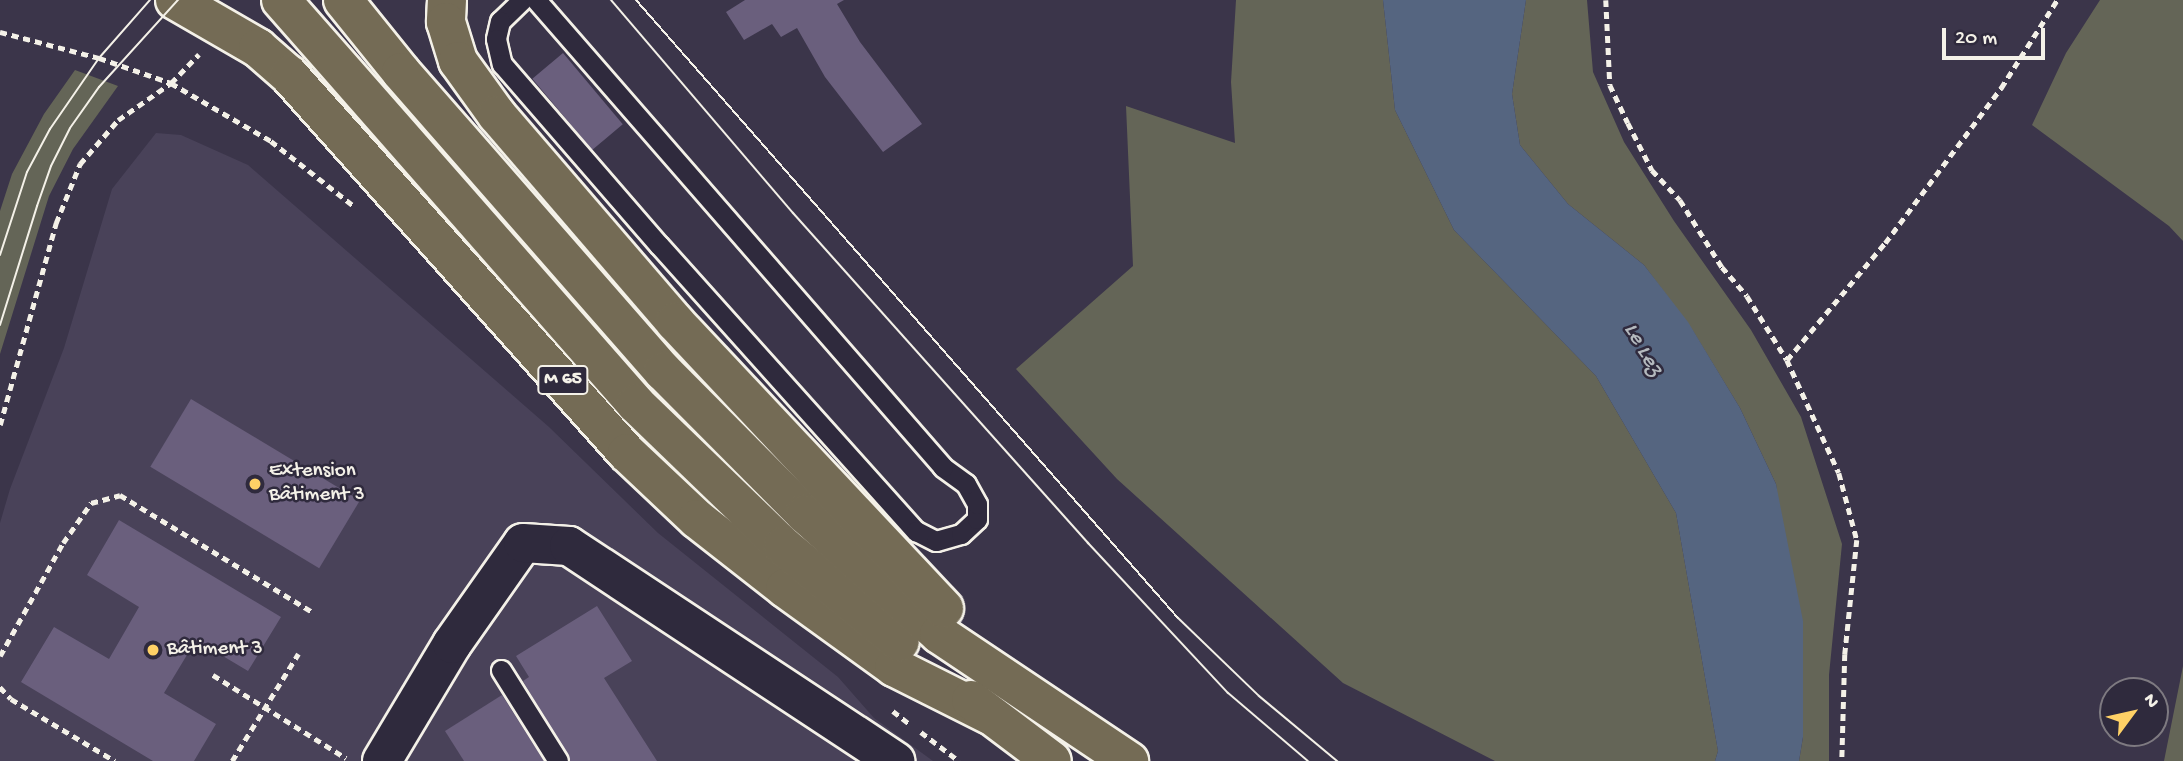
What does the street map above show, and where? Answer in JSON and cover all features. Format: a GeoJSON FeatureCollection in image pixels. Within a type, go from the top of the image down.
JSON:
{"type":"FeatureCollection","features":[{"type":"Feature","properties":{"kind":"main road","name":"M 65"},"geometry":{"type":"LineString","coordinates":[[175,0],[258,48],[289,75],[627,453],[697,519],[785,588],[894,667],[990,715]]}},
{"type":"Feature","properties":{"kind":"main road","name":"M 65"},"geometry":{"type":"LineString","coordinates":[[281,0],[636,404],[783,546],[990,715],[1052,761]]}},
{"type":"Feature","properties":{"kind":"main road"},"geometry":{"type":"LineString","coordinates":[[343,0],[663,371],[816,523],[939,634],[1129,761]]}},
{"type":"Feature","properties":{"kind":"main road"},"geometry":{"type":"LineString","coordinates":[[447,0],[446,22],[458,61],[497,115],[675,322],[944,608],[999,660],[1138,761]]}},
{"type":"Feature","properties":{"kind":"street"},"geometry":{"type":"LineString","coordinates":[[382,761],[452,644],[523,543],[569,546],[895,761]]}},
{"type":"Feature","properties":{"kind":"lane"},"geometry":{"type":"LineString","coordinates":[[522,0],[500,21],[496,39],[502,64],[659,245],[916,531],[936,541],[961,534],[977,519],[977,504],[966,484],[943,467],[536,0]]}},
{"type":"Feature","properties":{"kind":"lane"},"geometry":{"type":"LineString","coordinates":[[501,670],[558,761]]}},
{"type":"Feature","properties":{"kind":"path"},"geometry":{"type":"LineString","coordinates":[[1606,0],[1611,85],[1628,123],[1652,170],[1680,200],[1723,267],[1747,296],[1787,360],[1839,473],[1857,540],[1845,654],[1842,761]]}},
{"type":"Feature","properties":{"kind":"path"},"geometry":{"type":"LineString","coordinates":[[1787,360],[1910,210],[2001,88],[2057,0]]}},
{"type":"Feature","properties":{"kind":"path"},"geometry":{"type":"LineString","coordinates":[[0,33],[99,58],[171,83],[117,120],[80,164],[56,223],[0,425]]}},
{"type":"Feature","properties":{"kind":"path"},"geometry":{"type":"LineString","coordinates":[[0,656],[62,543],[91,502],[120,495],[314,613]]}},
{"type":"Feature","properties":{"kind":"path"},"geometry":{"type":"LineString","coordinates":[[232,761],[298,654]]}},
{"type":"Feature","properties":{"kind":"path"},"geometry":{"type":"LineString","coordinates":[[213,675],[352,761]]}},
{"type":"Feature","properties":{"kind":"path"},"geometry":{"type":"LineString","coordinates":[[0,687],[11,699],[116,761]]}},
{"type":"Feature","properties":{"kind":"shaded area"},"geometry":{"type":"Polygon","coordinates":[[[156,133],[181,135],[248,165],[549,427],[658,533],[838,677],[874,718],[933,761],[0,761],[0,523],[10,489],[64,348],[112,189],[156,133]]]}},
{"type":"Feature","properties":{"kind":"green space"},"geometry":{"type":"Polygon","coordinates":[[[1236,0],[1383,0],[1395,110],[1454,230],[1596,376],[1676,513],[1718,751],[1715,761],[1495,761],[1343,683],[1117,479],[1016,369],[1133,266],[1126,106],[1235,143],[1231,82],[1236,0]]]}},
{"type":"Feature","properties":{"kind":"green space"},"geometry":{"type":"Polygon","coordinates":[[[1526,0],[1587,0],[1593,72],[1624,142],[1674,221],[1751,330],[1801,417],[1842,544],[1829,675],[1829,761],[1799,761],[1803,737],[1776,484],[1740,408],[1693,331],[1644,265],[1568,204],[1520,145],[1512,94],[1526,0]]]}},
{"type":"Feature","properties":{"kind":"green space"},"geometry":{"type":"Polygon","coordinates":[[[2100,0],[2183,0],[2183,241],[2169,226],[2032,125],[2066,53],[2100,0]]]}},
{"type":"Feature","properties":{"kind":"green space"},"geometry":{"type":"Polygon","coordinates":[[[75,70],[118,86],[73,149],[49,196],[0,354],[0,211],[12,174],[44,114],[75,70]]]}},
{"type":"Feature","properties":{"kind":"green space"},"geometry":{"type":"Polygon","coordinates":[[[2183,666],[2183,761],[2164,761],[2169,747],[2183,666]]]}},
{"type":"Feature","properties":{"kind":"water","name":"Le Lez"},"geometry":{"type":"Polygon","coordinates":[[[1383,0],[1526,0],[1512,94],[1520,145],[1568,204],[1644,265],[1688,322],[1740,408],[1776,484],[1803,621],[1803,737],[1799,761],[1715,761],[1718,751],[1676,513],[1596,376],[1454,230],[1395,110],[1383,0]]]}},
{"type":"Feature","properties":{"kind":"building"},"geometry":{"type":"Polygon","coordinates":[[[745,0],[844,0],[837,4],[860,42],[922,124],[883,152],[825,77],[797,28],[781,37],[772,24],[744,40],[726,12],[745,0]]]}},
{"type":"Feature","properties":{"kind":"building"},"geometry":{"type":"Polygon","coordinates":[[[563,53],[623,124],[592,150],[532,79],[563,53]]]}},
{"type":"Feature","properties":{"kind":"building","name":"Extension Bâtiment 3"},"geometry":{"type":"Polygon","coordinates":[[[191,399],[360,500],[319,568],[150,467],[191,399]]]}},
{"type":"Feature","properties":{"kind":"building","name":"Bâtiment 3"},"geometry":{"type":"Polygon","coordinates":[[[119,520],[281,617],[248,671],[196,640],[164,693],[216,724],[194,761],[153,761],[21,682],[54,627],[109,659],[139,607],[87,575],[119,520]]]}},
{"type":"Feature","properties":{"kind":"building"},"geometry":{"type":"Polygon","coordinates":[[[597,606],[632,661],[604,678],[657,761],[570,761],[523,681],[529,677],[516,656],[597,606]]]}},
{"type":"Feature","properties":{"kind":"building"},"geometry":{"type":"Polygon","coordinates":[[[502,695],[544,761],[464,761],[445,731],[502,695]]]}},
{"type":"Feature","properties":{"kind":"tram line"},"geometry":{"type":"LineString","coordinates":[[0,255],[27,172],[50,129],[99,58],[150,0]]}},
{"type":"Feature","properties":{"kind":"tram line"},"geometry":{"type":"LineString","coordinates":[[0,325],[51,166],[70,128],[99,87],[178,0]]}},
{"type":"Feature","properties":{"kind":"tram line"},"geometry":{"type":"LineString","coordinates":[[611,0],[793,213],[1088,543],[1228,693],[1308,761]]}},
{"type":"Feature","properties":{"kind":"tram line"},"geometry":{"type":"LineString","coordinates":[[636,0],[1178,618],[1259,696],[1337,761]]}},
{"type":"Feature","properties":{"kind":"place","name":"Extension Bâtiment 3"},"geometry":{"type":"Point","coordinates":[255,484]}},
{"type":"Feature","properties":{"kind":"place","name":"Bâtiment 3"},"geometry":{"type":"Point","coordinates":[153,650]}}]}
